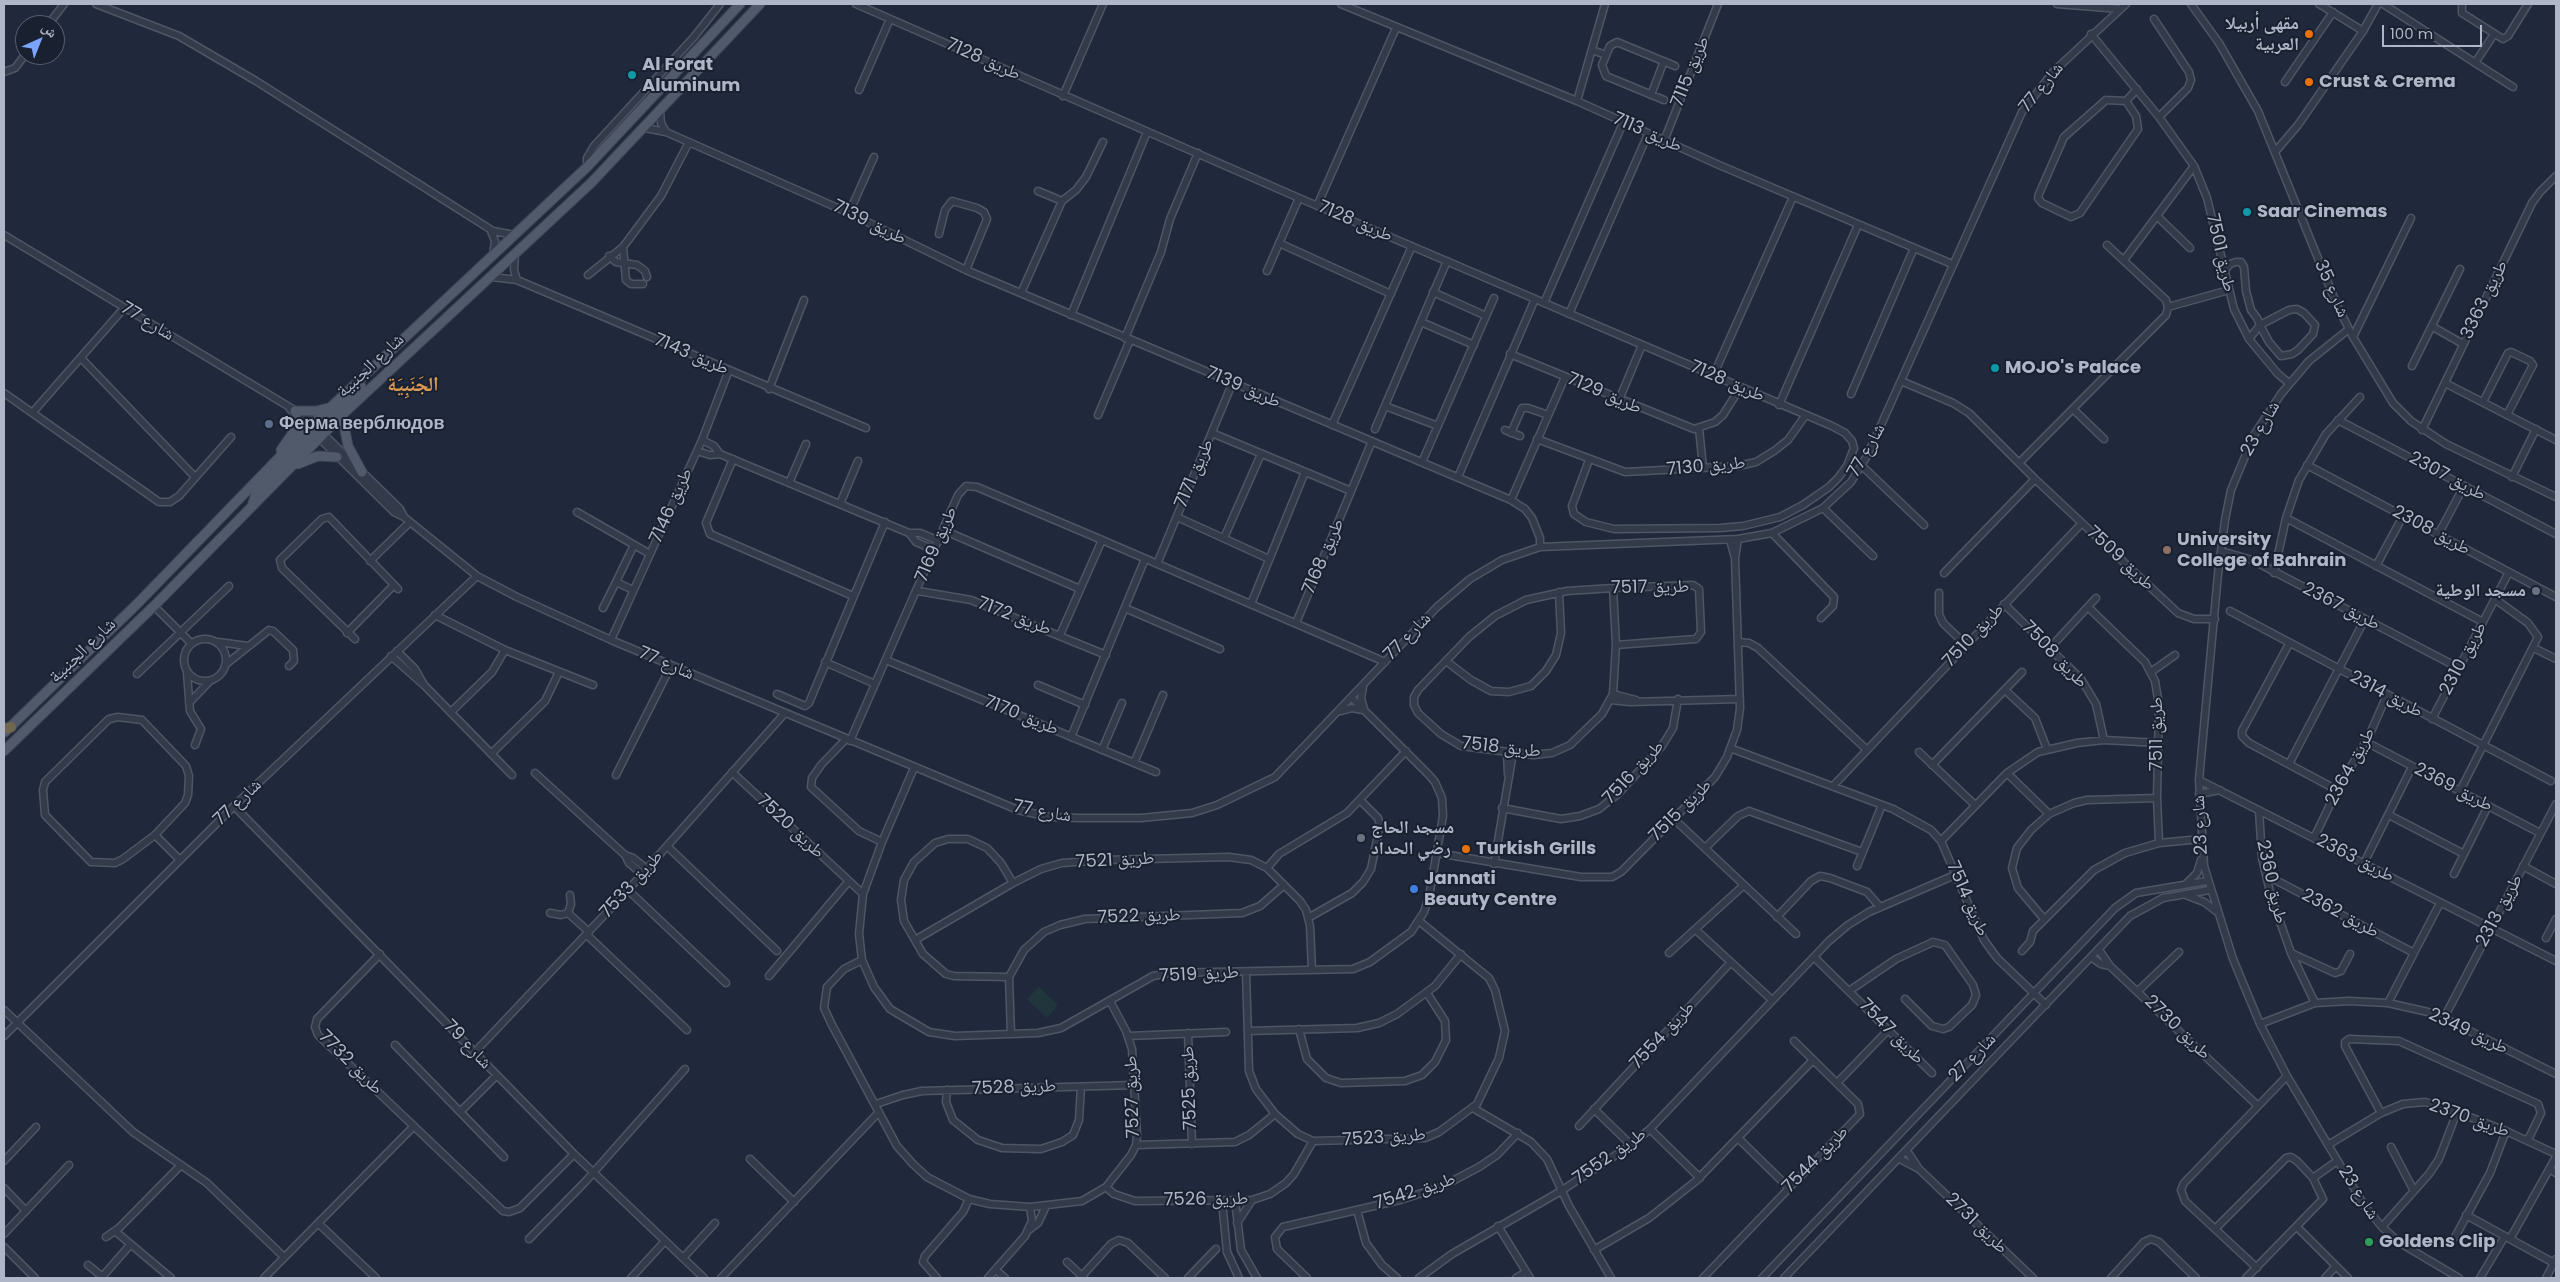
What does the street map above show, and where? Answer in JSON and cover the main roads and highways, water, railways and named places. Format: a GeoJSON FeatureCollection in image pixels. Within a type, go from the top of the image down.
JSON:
{"type":"FeatureCollection","features":[{"type":"Feature","properties":{"kind":"main road","name":"شارع الجنبية"},"geometry":{"type":"LineString","coordinates":[[4,751],[154,606],[291,467],[316,431],[329,408],[587,166],[740,4]]}},
{"type":"Feature","properties":{"kind":"main road","name":"شارع الجنبية"},"geometry":{"type":"LineString","coordinates":[[6,730],[136,604],[276,460],[342,414],[492,277],[591,183],[645,128],[760,4]]}},
{"type":"Feature","properties":{"kind":"main road"},"geometry":{"type":"LineString","coordinates":[[253,505],[260,488],[385,362],[392,349]]}},
{"type":"Feature","properties":{"kind":"main road"},"geometry":{"type":"LineString","coordinates":[[276,460],[294,432],[294,412],[316,411],[329,408]]}},
{"type":"Feature","properties":{"kind":"main road"},"geometry":{"type":"LineString","coordinates":[[342,414],[348,446],[362,472]]}},
{"type":"Feature","properties":{"kind":"main road"},"geometry":{"type":"LineString","coordinates":[[291,467],[318,456],[337,457]]}},
{"type":"Feature","properties":{"kind":"place","name":"مقهى أربيلا العربية"},"geometry":{"type":"Point","coordinates":[2309,34]}},
{"type":"Feature","properties":{"kind":"place","name":"Al Forat Aluminum"},"geometry":{"type":"Point","coordinates":[632,75]}},
{"type":"Feature","properties":{"kind":"place","name":"Crust & Crema"},"geometry":{"type":"Point","coordinates":[2309,82]}},
{"type":"Feature","properties":{"kind":"place","name":"Saar Cinemas"},"geometry":{"type":"Point","coordinates":[2247,212]}},
{"type":"Feature","properties":{"kind":"place","name":"MOJO's Palace"},"geometry":{"type":"Point","coordinates":[1995,368]}},
{"type":"Feature","properties":{"kind":"place","name":"Ферма верблюдов"},"geometry":{"type":"Point","coordinates":[269,424]}},
{"type":"Feature","properties":{"kind":"place","name":"University College of Bahrain"},"geometry":{"type":"Point","coordinates":[2167,550]}},
{"type":"Feature","properties":{"kind":"place","name":"مسجد الوطية"},"geometry":{"type":"Point","coordinates":[2536,591]}},
{"type":"Feature","properties":{"kind":"place","name":"مسجد الحاج رضي الحداد"},"geometry":{"type":"Point","coordinates":[1361,838]}},
{"type":"Feature","properties":{"kind":"place","name":"Turkish Grills"},"geometry":{"type":"Point","coordinates":[1466,849]}},
{"type":"Feature","properties":{"kind":"place","name":"Jannati Beauty Centre"},"geometry":{"type":"Point","coordinates":[1414,889]}},
{"type":"Feature","properties":{"kind":"place","name":"Goldens Clip"},"geometry":{"type":"Point","coordinates":[2369,1242]}},
{"type":"Feature","properties":{"kind":"district","name":"الجَنَبِيَة"},"geometry":{"type":"Point","coordinates":[413,386]}}]}
